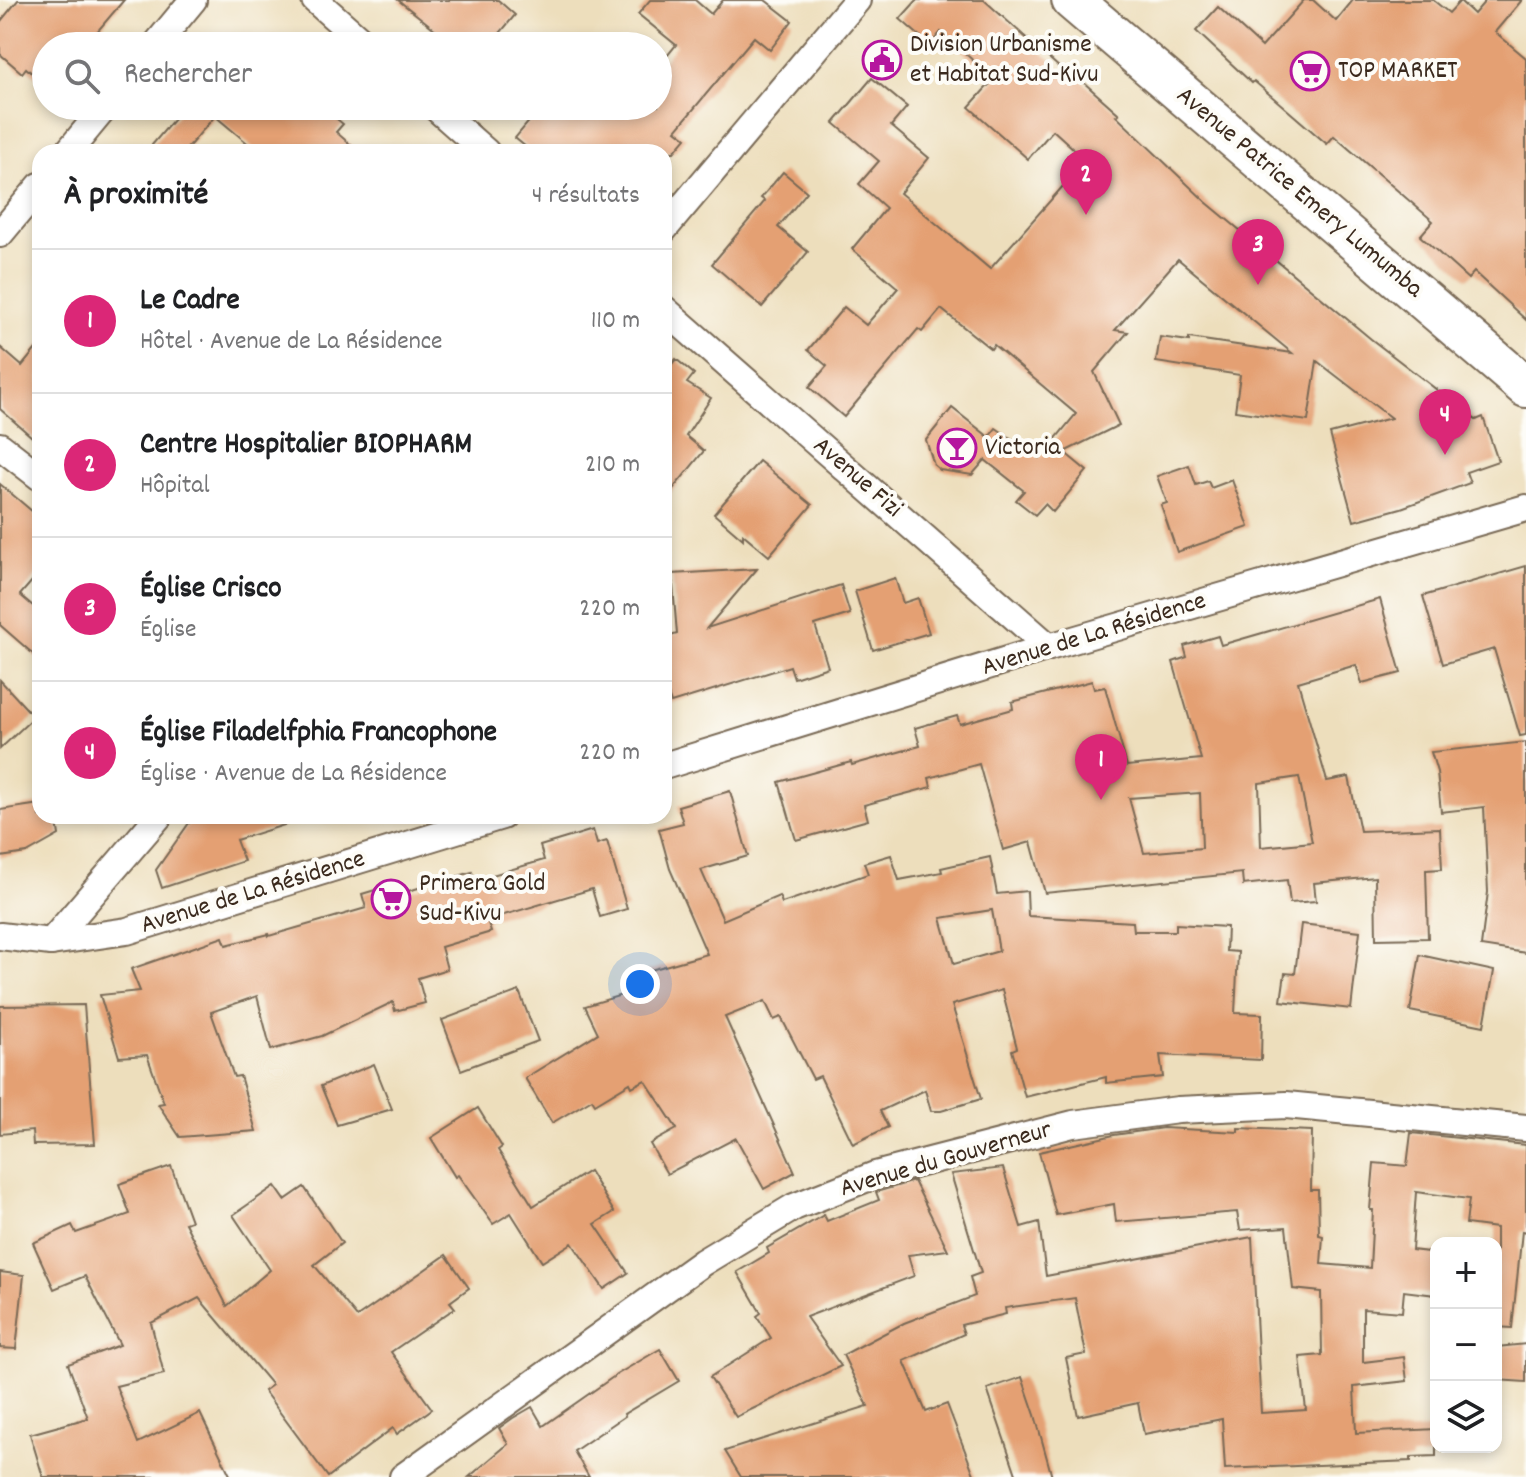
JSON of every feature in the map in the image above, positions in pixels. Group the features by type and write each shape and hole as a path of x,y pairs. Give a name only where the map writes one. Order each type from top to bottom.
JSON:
{"main road":[{"name":"Avenue Patrice Emery Lumumba","path":"1072,0 1526,387"}],"street":[{"path":"167,32 193,0"},
{"path":"315,0 351,32"},
{"path":"672,220 857,0"},
{"path":"75,144 94,120"},
{"path":"450,120 477,144"},
{"path":"0,234 32,196"},
{"name":"Avenue Fizi","path":"672,316 1049,647"},
{"path":"0,446 32,471"},
{"name":"Avenue de La Résidence","path":"672,764 1049,647 1526,508"},
{"path":"51,942 152,824"},
{"name":"Avenue de La Résidence","path":"0,936 51,942 127,931 476,824"},
{"name":"Avenue du Gouverneur","path":"403,1477 703,1262 794,1207 875,1175 1073,1124 1178,1110 1286,1105 1526,1128"}],"building":[{"path":"18,0 124,0 97,32 32,32 32,73 26,68 22,73 0,54 0,22"},
{"path":"398,0 498,0 515,15 501,32 438,32"},
{"path":"650,0 695,0 711,14 723,0 765,0 792,21 770,50 754,37 676,130 686,138 674,152 672,144 522,144 515,138 530,120 672,120 672,50 676,45 672,42 672,32 660,32 638,14"},
{"path":"917,0 984,0 1070,77 1073,73 1119,114 1116,116 1206,202 1371,339 1476,420 1483,417 1498,461 1466,472 1470,483 1354,521 1330,434 1391,418 1317,361 1308,421 1235,411 1240,375 1156,362 1160,337 1189,341 1189,338 1292,353 1178,259 1115,330 1128,332 1094,372 1119,425 1064,452 1087,471 1053,512 1045,504 1035,515 1016,500 1024,491 985,460 972,475 940,470 934,465 926,440 952,408 989,437 996,428 1040,458 1076,414 994,345 991,349 941,309 922,332 918,329 844,417 809,387 827,366 808,350 844,307 866,325 898,288 852,249 886,208 859,184 879,161 834,123 872,78 907,107 891,126 929,158 900,193 990,269 1086,160 1053,130 1028,159 969,107 994,79 941,32 930,45 900,19"},
{"path":"1304,0 1313,0 1336,21 1353,0 1433,0 1449,13 1460,1 1474,14 1486,0 1522,0 1495,32 1526,58 1526,320 1474,272 1468,279 1420,236 1433,221 1334,136 1327,144 1254,81 1252,83 1196,31 1218,7 1262,47"},
{"path":"173,120 212,120 191,144 153,144"},
{"path":"220,120 338,120 343,124 336,132 350,144 248,144"},
{"path":"783,172 807,192 778,227 808,252 762,307 712,264 765,201 761,198"},
{"path":"0,347 22,366 32,354 32,437 0,409"},
{"path":"676,359 694,374 687,383 711,398 686,436 704,451 672,490 672,364"},
{"path":"759,461 812,505 769,556 714,514"},
{"path":"1189,465 1196,485 1208,481 1211,488 1232,480 1249,527 1177,552 1161,505 1167,503 1157,476"},
{"path":"0,484 32,511 32,581 20,595 32,605 32,653 0,625"},
{"path":"1526,566 1526,735 1520,736 1494,649 1443,664 1423,596"},
{"path":"757,569 707,628 841,585 850,614 815,625 828,667 794,678 790,666 672,703 672,636 677,634 672,574"},
{"path":"895,578 903,603 918,598 929,633 873,650 855,591"},
{"path":"1380,599 1401,673 1362,683 1356,665 1298,682 1327,781 1349,777 1360,831 1440,828 1442,869 1426,870 1428,938 1376,939 1375,877 1314,883 1316,901 1290,903 1287,880 1243,885 1242,873 1045,893 1031,842 1003,850 979,764 929,778 931,787 864,805 868,820 796,840 779,782 920,746 915,728 957,716 960,724 1013,709 1012,702 1092,681 1094,689 1105,687 1127,766 1201,759 1173,662 1187,657 1184,646 1218,636 1221,645","holes":["1299,777 1312,842 1261,847 1259,783","1200,793 1202,848 1144,853 1129,798"]},
{"path":"0,680 32,715 32,719 0,749"},
{"path":"1526,742 1526,953 1481,946 1488,892 1484,807 1441,812 1437,772 1431,752"},
{"path":"730,791 748,856 701,870 723,920 779,896 782,903 868,874 864,863 891,855 899,880 942,872 941,868 990,857 997,894 1027,891 1028,916 1133,922 1134,931 1176,931 1176,924 1227,927 1226,951 1238,952 1235,1013 1262,1014 1261,1060 1160,1055 1163,1077 1106,1083 1106,1077 1025,1097 1012,1050 1017,1048 1002,990 952,1005 981,1099 931,1111 925,1090 880,1111 888,1127 853,1144 820,1076 813,1079 781,1017 774,1020 765,1001 725,1017 795,1172 764,1189 736,1138 667,1174 650,1144 677,1129 645,1080 632,1087 630,1083 595,1104 592,1099 552,1123 525,1078 598,1033 585,1006 645,988 640,973 707,954 670,869 659,829 683,823 678,806","holes":["992,910 999,951 954,964 941,918"]},
{"path":"32,805 32,824 57,824 59,835 27,853 0,857 0,810"},
{"path":"188,824 287,824 236,840 244,861 162,888 156,870"},
{"path":"593,830 597,844 607,841 627,909 600,917 592,889 487,920 491,932 441,947 447,969 418,978 425,1003 395,1011 393,1002 322,1036 271,1050 257,996 211,1012 234,1077 240,1076 256,1131 180,1137 158,1104 164,1103 147,1055 119,1057 100,995 140,991 131,969 223,937 226,945 366,908 362,894 392,885 395,895 472,872 475,880 544,860 540,846"},
{"path":"1301,924 1360,931 1351,1009 1281,1001 1285,973 1295,974"},
{"path":"1420,955 1494,971 1484,1026 1410,1011"},
{"path":"519,991 538,1041 461,1070 442,1020"},
{"path":"84,1005 95,1144 33,1145 32,1131 0,1134 0,1006"},
{"path":"374,1064 392,1109 337,1125 321,1086"},
{"path":"478,1108 502,1147 498,1150 533,1206 589,1171 614,1212 595,1224 628,1273 604,1289 572,1243 542,1262 511,1213 493,1224 458,1175 455,1177 431,1138"},
{"path":"1163,1128 1238,1132 1238,1128 1312,1131 1311,1190 1318,1190 1319,1235 1323,1236 1321,1264 1370,1268 1374,1163 1407,1166 1411,1133 1526,1145 1526,1232 1522,1231 1512,1328 1502,1327 1502,1237 1496,1237 1496,1228 1466,1224 1469,1199 1416,1192 1412,1250 1430,1252 1430,1294 1404,1291 1402,1312 1363,1309 1363,1362 1404,1357 1407,1381 1354,1387 1356,1433 1430,1429 1430,1453 1436,1453 1436,1456 1411,1457 1411,1461 1225,1469 1222,1419 1144,1434 1138,1403 1078,1416 1066,1358 1086,1354 1075,1298 1005,1308 1006,1314 961,1325 964,1334 904,1361 926,1412 947,1404 975,1477 741,1477 725,1451 868,1406 843,1355 904,1323 975,1296 970,1277 981,1273 951,1174 1003,1168 1021,1227 1039,1222 1046,1276 1252,1237 1261,1413 1306,1410 1300,1357 1322,1355 1321,1292 1293,1289 1286,1227 1240,1230 1237,1212 1116,1222 1114,1204 1056,1215 1039,1152 1114,1135"},
{"path":"171,1166 191,1221 185,1223 227,1306 270,1270 233,1215 275,1186 285,1200 304,1187 342,1243 314,1265 357,1317 446,1255 469,1288 450,1302 455,1308 391,1352 432,1409 397,1434 393,1428 328,1477 264,1391 272,1385 199,1298 151,1323 164,1374 116,1386 138,1443 200,1413 231,1477 43,1477 30,1434 88,1418 68,1364 120,1345 85,1276 54,1289 33,1243 72,1225 76,1233 130,1214 119,1184"},
{"path":"914,1181 948,1250 908,1255 914,1276 806,1317 841,1366 736,1417 710,1377 771,1338 757,1316 761,1313 737,1272 769,1253 767,1248 824,1215 827,1221 879,1200 876,1192"},
{"path":"0,1272 24,1275 16,1349 0,1348"},
{"path":"1526,1344 1526,1382 1502,1380 1502,1346"},
{"path":"660,1349 679,1381 624,1414 574,1451 589,1477 469,1477 508,1444 499,1428 513,1418 532,1407 543,1426 616,1375"},
{"path":"1022,1377 1052,1477 1017,1477 987,1389"}],"place":[{"name":"Division Urbanisme et Habitat Sud-Kivu","path":"882,60"},
{"name":"TOP MARKET","path":"1310,71"},
{"name":"Centre Hospitalier BIOPHARM","path":"1086,215"},
{"name":"Église Crisco","path":"1258,285"},
{"name":"Victoria","path":"957,448"},
{"name":"Église Filadelfphia Francophone","path":"1445,455"},
{"name":"Le Cadre","path":"1101,800"},
{"name":"Primera Gold Sud-Kivu","path":"391,899"}]}
